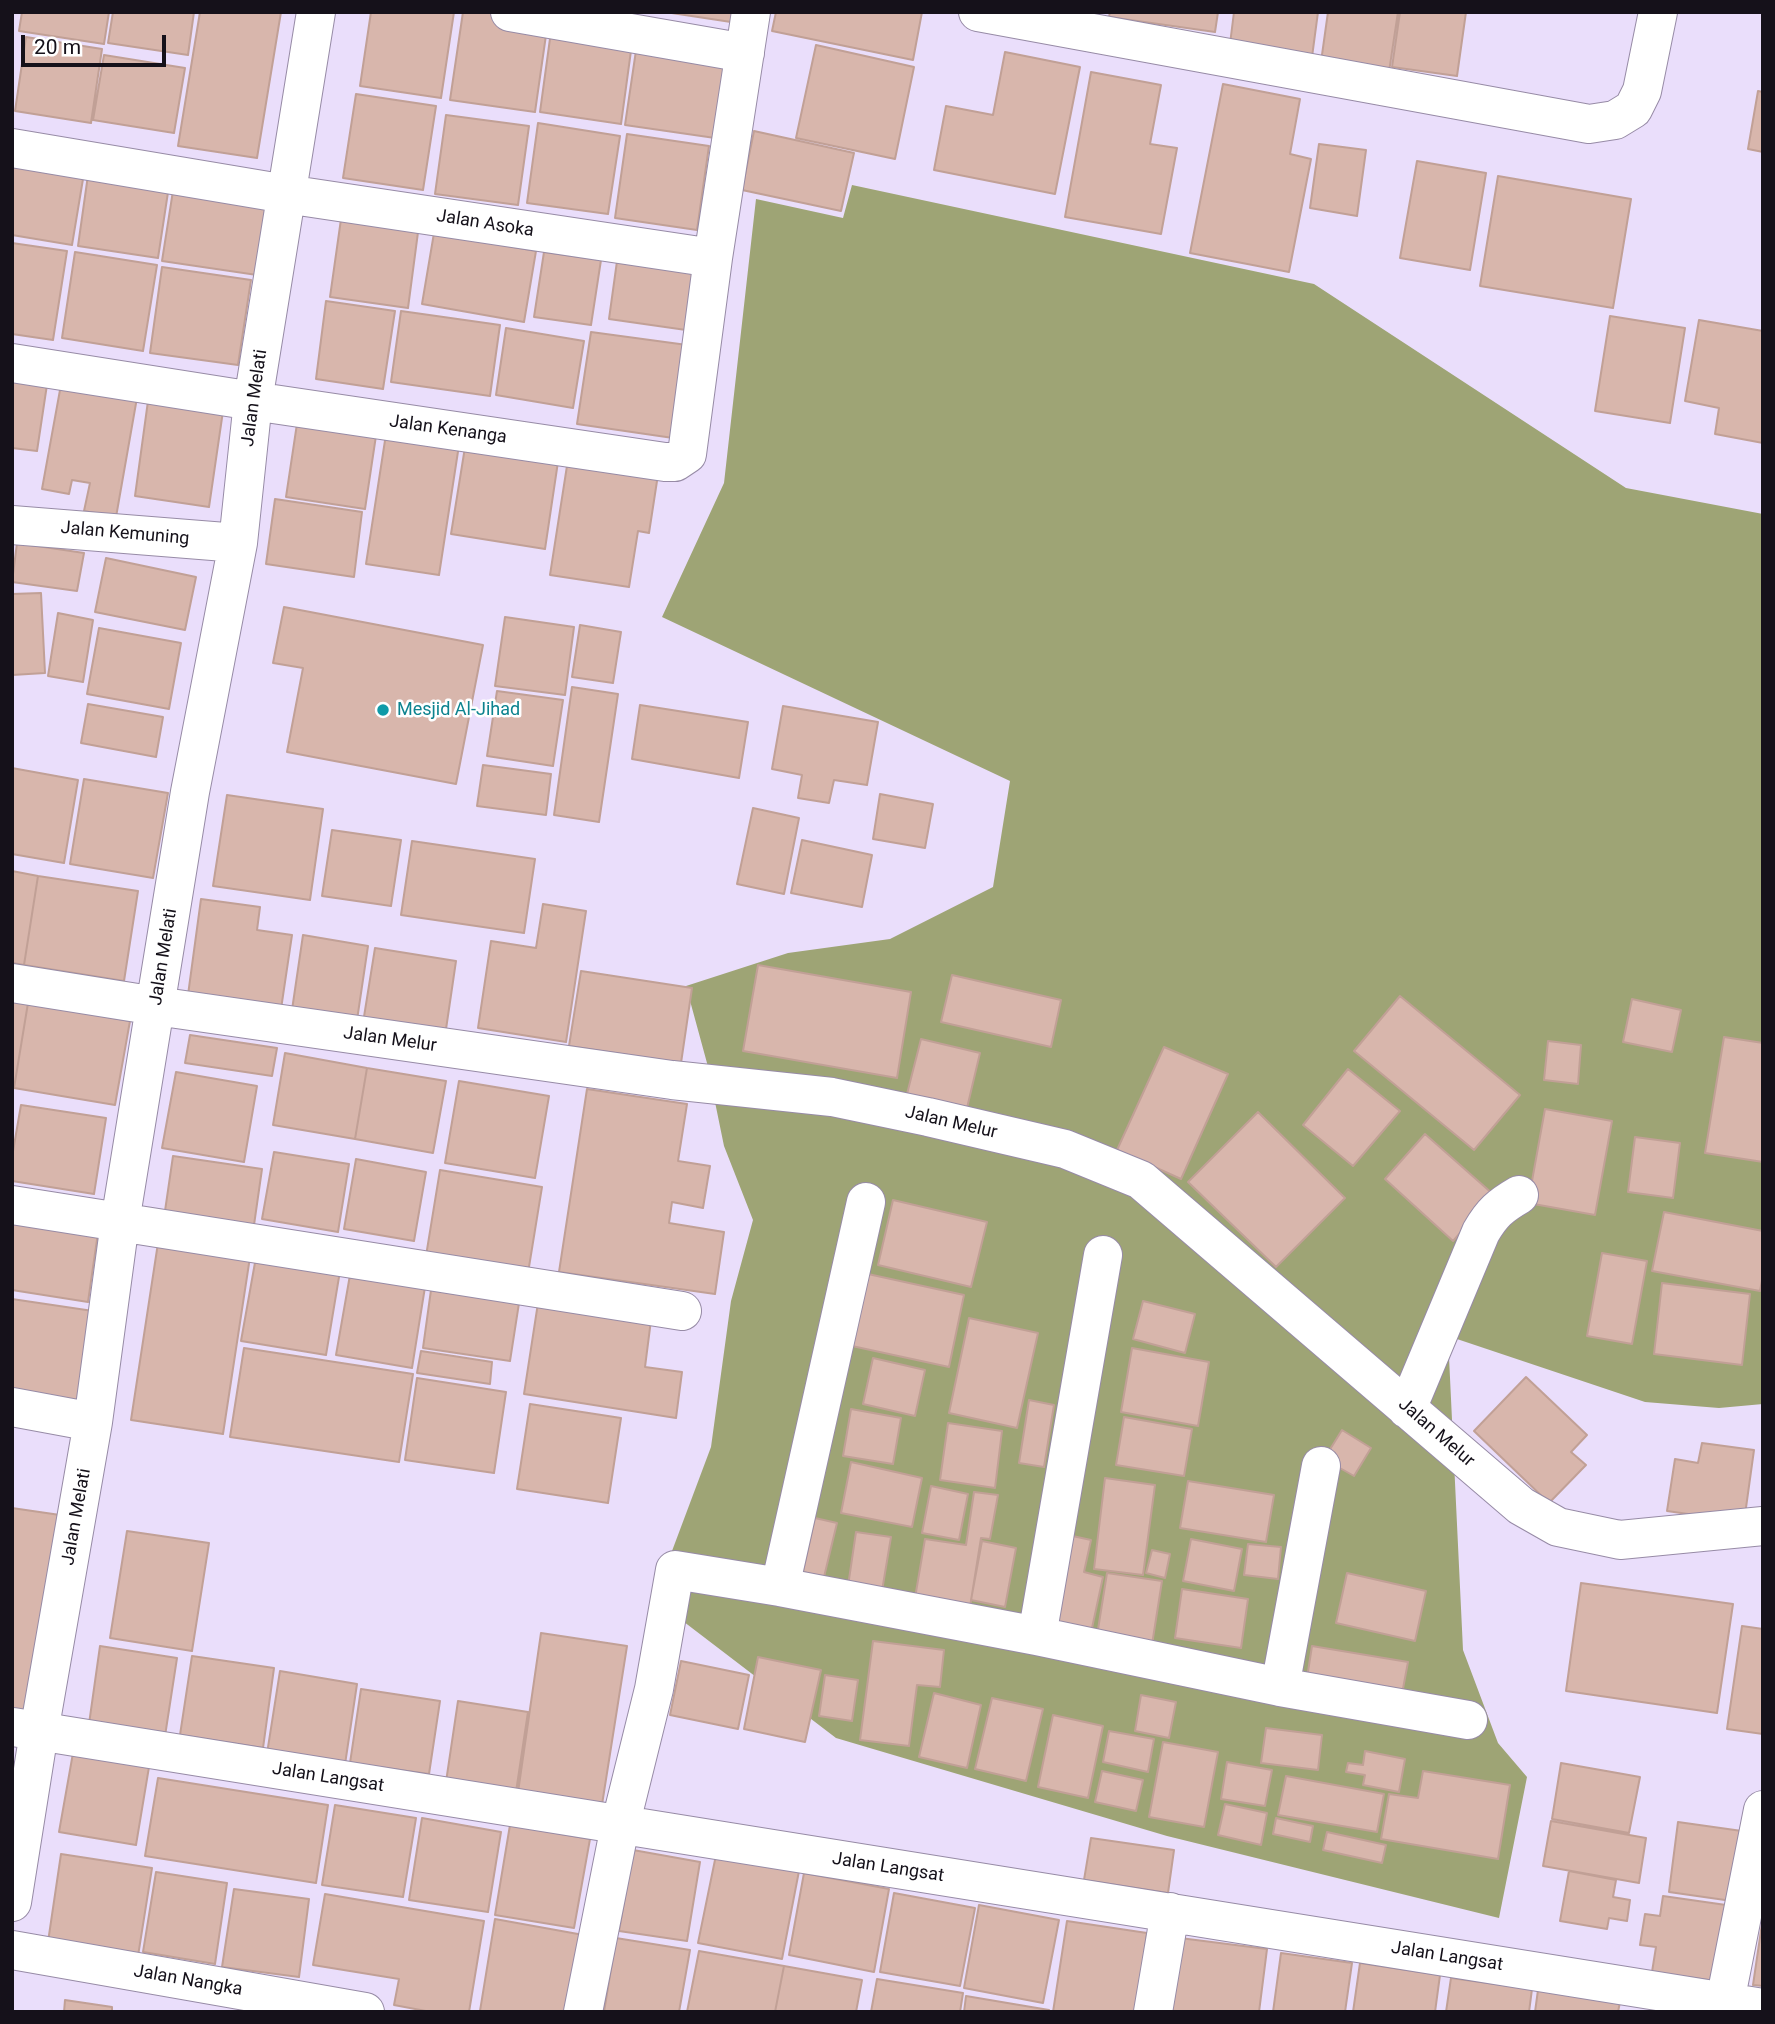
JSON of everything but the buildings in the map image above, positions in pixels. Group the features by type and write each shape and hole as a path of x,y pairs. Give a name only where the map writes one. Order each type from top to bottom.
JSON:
{"street":[{"name":"Jalan Melati","path":"12,1902 25,1730 93,1423 120,1222 190,792 237,543 253,401 316,12"},
{"path":"510,12 744,52"},
{"path":"713,258 751,12"},
{"path":"978,12 1589,124 1615,120 1633,109 1642,91 1658,12"},
{"name":"Jalan Asoka","path":"12,148 286,194 713,258"},
{"name":"Jalan Kenanga","path":"12,363 665,463 675,462 687,454 713,258"},
{"name":"Jalan Kemuning","path":"12,525 237,543"},
{"name":"Jalan Melur","path":"12,983 672,1080 832,1097 1065,1149 1141,1180 1521,1506 1558,1527 1620,1541 1763,1526"},
{"path":"1407,1409 1481,1232 1490,1216 1501,1205 1519,1195"},
{"path":"780,1587 866,1202"},
{"path":"12,1205 682,1311"},
{"path":"1037,1636 1103,1255"},
{"path":"12,1407 93,1423"},
{"path":"1280,1686 1321,1466"},
{"path":"583,2012 620,1826 654,1689 675,1570 780,1587 1280,1686 1468,1720"},
{"name":"Jalan Langsat","path":"25,1730 1170,1912 1724,2007 1763,2008"},
{"path":"1724,2007 1763,1810"},
{"path":"1153,2012 1170,1912"},
{"name":"Jalan Nangka","path":"12,1950 365,2012"}],"green space":[{"path":"852,185 1314,284 1626,488 1763,514 1763,1404 1719,1408 1645,1402 1448,1336 1463,1650 1498,1743 1527,1777 1499,1918 1167,1836 836,1738 654,1599 711,1447 731,1301 753,1220 724,1146 707,1063 686,986 788,953 890,939 993,887 1010,781 662,617 724,483 756,199 843,218"}],"place":[{"name":"Mesjid Al-Jihad","path":"383,710"}]}
